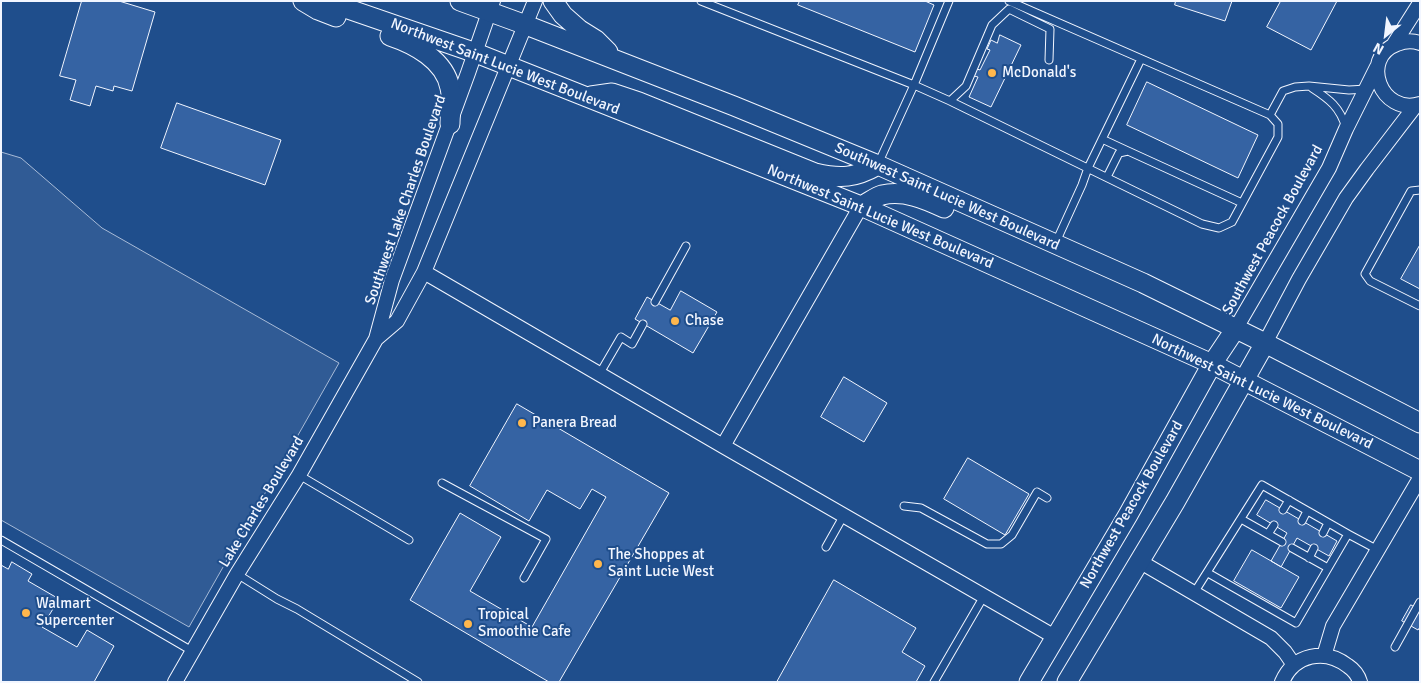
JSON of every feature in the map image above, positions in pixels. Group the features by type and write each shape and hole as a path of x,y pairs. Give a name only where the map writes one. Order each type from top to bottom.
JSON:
{"main road":[{"path":"303,1 318,10 405,41 435,62 448,79 451,89 450,124"},
{"name":"Northwest Saint Lucie West Boulevard","path":"325,1 476,52 861,206 1212,364 1420,472"},
{"name":"Southwest Saint Lucie West Boulevard","path":"460,1 492,6 526,25 878,164 1142,283 1236,328 1420,423"},
{"path":"553,1 563,15 580,30 596,40 615,60"},
{"path":"588,97 612,93 640,102 815,173 833,177 852,176 866,172 878,164"},
{"path":"861,206 881,195 908,194 927,200 1111,282 1142,283"},
{"name":"Northwest Peacock Boulevard","path":"1029,682 1132,507 1212,364 1236,328"},
{"path":"1067,682 1175,502 1265,343"}],"street":[{"name":"Southwest Lake Charles Boulevard","path":"376,339 397,321 424,272 536,1"},
{"path":"1394,44 1420,3"},
{"name":"Southwest Lake Charles Boulevard","path":"376,339 392,280 492,6"},
{"path":"1394,44 1405,41 1420,43"},
{"name":"Southwest Peacock Boulevard","path":"1236,328 1329,168 1346,129 1378,67 1380,58 1394,44"},
{"path":"1378,67 1377,78 1387,96 1396,103 1406,106 1418,104"},
{"path":"1265,343 1299,279 1346,198 1418,104"},
{"path":"723,446 861,206"},
{"path":"424,272 1055,637"},
{"name":"Lake Charles Boulevard","path":"175,682 237,574 299,475 376,339"},
{"path":"1324,656 1333,626 1420,478"},
{"path":"1139,562 1271,638 1285,652 1294,665"},
{"path":"1282,682 1284,676 1294,665 1318,655 1341,660 1353,669 1360,682"}],"lane":[{"path":"701,1 950,101 1202,224 1219,228 1232,222 1278,137 1278,124 1270,115 1009,1"},
{"path":"878,164 949,1"},
{"path":"950,101 966,86 992,25 1009,9 1050,29 1049,60"},
{"path":"1055,244 1088,168 1141,59"},
{"path":"1309,86 1331,101 1344,121 1346,129"},
{"path":"1270,115 1282,91 1295,87 1367,89"},
{"path":"1102,139 1242,204"},
{"path":"1107,178 1119,153 1128,151"},
{"path":"1420,190 1411,191 1365,274 1370,281 1420,306"},
{"path":"655,302 686,246"},
{"path":"600,374 621,337 632,344 643,324"},
{"path":"299,475 409,540"},
{"path":"442,483 546,539 524,578"},
{"path":"1194,593 1262,485 1378,550"},
{"path":"904,506 921,508 987,544 1001,544 1012,534 1037,492 1047,498"},
{"path":"1283,510 1289,500"},
{"path":"1302,521 1307,511"},
{"path":"826,547 844,516"},
{"path":"1241,519 1282,542"},
{"path":"1322,532 1328,523"},
{"path":"1268,534 1274,525"},
{"path":"1208,573 1296,623 1348,534"},
{"path":"1,540 192,651"},
{"path":"1292,548 1328,568"},
{"path":"1309,558 1314,548"},
{"path":"237,574 418,682"},
{"path":"934,682 984,596"},
{"path":"1395,647 1420,602"}],"shaded area":[{"path":"1,152 21,158 102,228 339,363 189,627 1,520"}],"building":[{"path":"82,1 119,1 155,12 132,91 114,86 113,91 96,86 90,106 70,100 76,80 60,76"},
{"path":"800,1 925,1 934,5 915,52 798,5"},
{"path":"1176,1 1232,1 1225,21 1175,5"},
{"path":"1281,1 1337,1 1311,50 1267,27"},
{"name":"McDonald's","path":"1000,35 1021,45 991,107 969,97 978,77 974,76 977,69 980,70 990,50 987,49 991,40 997,43"},
{"path":"1147,82 1258,135 1238,178 1127,125"},
{"path":"177,103 281,140 265,185 161,148"},
{"path":"1420,245 1420,289 1401,279"},
{"name":"Chase","path":"681,291 717,312 693,353 635,319 647,297 670,310"},
{"path":"844,377 887,403 864,442 821,417"},
{"name":"The Shoppes at Saint Lucie West","path":"517,404 669,493 559,682 549,682 410,600 460,513 501,537 470,591 532,627 606,497 592,489 580,509 547,490 529,521 470,486"},
{"path":"968,458 1029,494 1005,535 944,499"},
{"path":"1266,500 1337,541 1329,556 1297,538 1281,567 1271,561 1287,533 1257,515"},
{"path":"1252,550 1299,577 1281,608 1234,581"},
{"name":"Walmart Supercenter","path":"12,562 32,574 28,581 59,599 42,627 77,647 87,630 114,646 94,682 1,682 1,565 8,569"},
{"path":"834,580 916,628 902,652 925,666 916,682 777,682"},
{"path":"1411,605 1420,610 1420,627 1418,630 1402,621"}],"place":[{"name":"McDonald's","path":"992,73"},
{"name":"Chase","path":"675,321"},
{"name":"Panera Bread","path":"522,423"},
{"name":"The Shoppes at Saint Lucie West","path":"598,564"},
{"name":"Walmart Supercenter","path":"26,613"},
{"name":"Tropical Smoothie Cafe","path":"468,624"}]}
